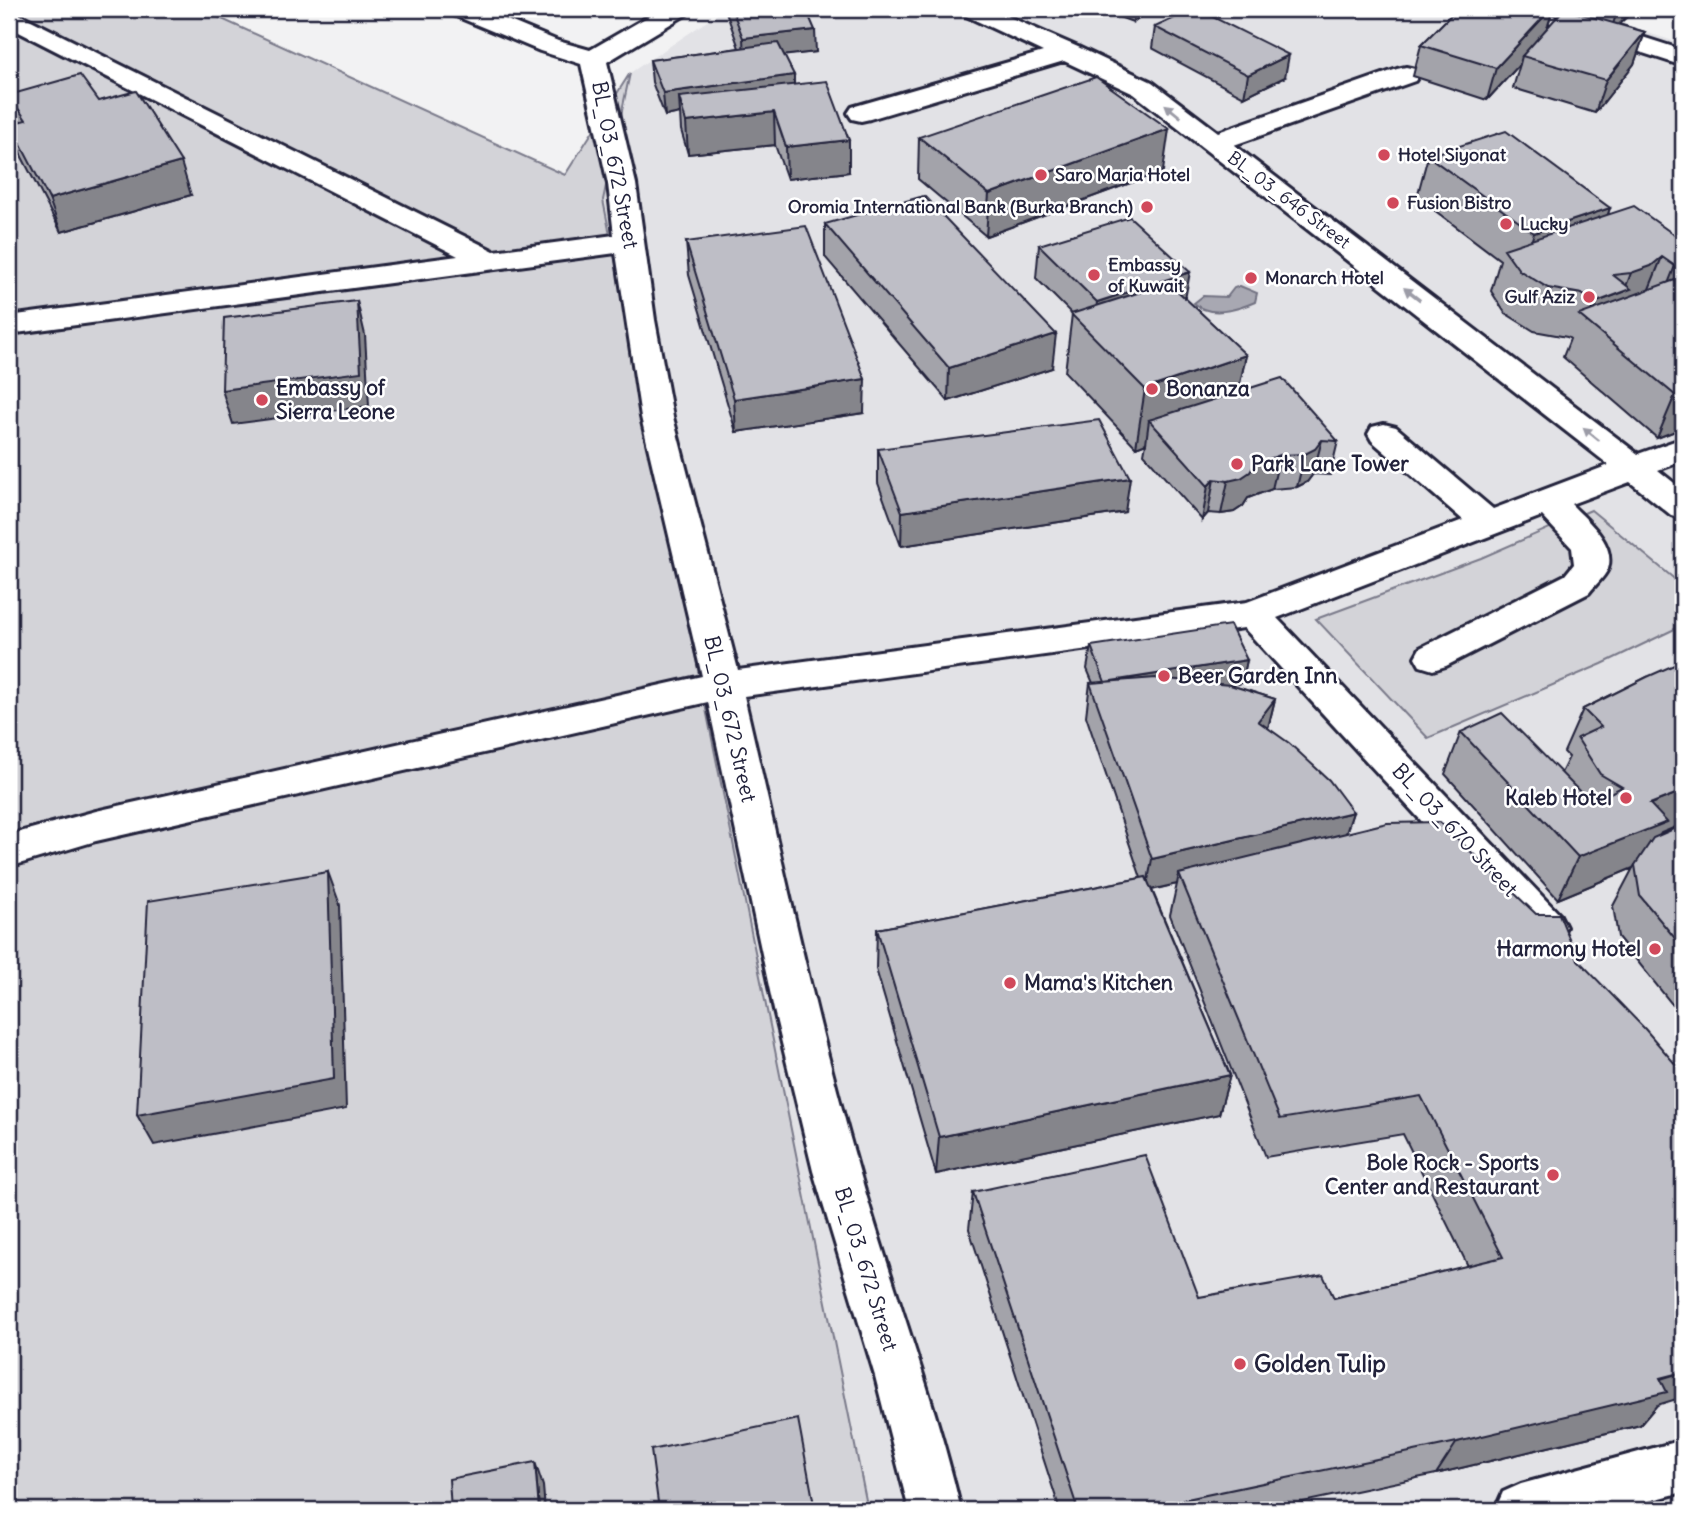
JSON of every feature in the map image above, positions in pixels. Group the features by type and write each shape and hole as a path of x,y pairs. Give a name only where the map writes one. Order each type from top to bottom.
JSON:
{"street":[{"name":"BL_03_672 Street","path":"460,9 549,46 593,59 622,184 640,320 657,417 723,685 796,1010 836,1171 900,1376 936,1510"},
{"path":"593,59 678,9"},
{"name":"BL_03_646 Street","path":"971,9 1143,88 1485,350 1683,507"},
{"path":"1531,9 1683,58"},
{"path":"19,17 490,261"},
{"path":"862,113 1069,52"},
{"path":"1213,143 1406,75"},
{"path":"9,325 631,242"},
{"path":"1384,434 1489,524"},
{"path":"9,851 96,826 723,685 1252,614 1683,449"},
{"path":"1433,657 1577,584 1592,566 1589,545 1547,500"},
{"name":"BL_03_670 Street","path":"1252,614 1573,956"},
{"path":"1521,1510 1683,1465"}],"shaded area":[{"path":"9,9 200,9 565,175 630,73 603,200 868,1510 9,1510"},
{"path":"725,9 1571,9 1683,44 1683,1510 868,1510 603,200 630,73"},
{"path":"1240,286 1257,293 1255,302 1223,311 1207,310 1194,303 1203,296 1227,297 1234,288"},
{"path":"1591,510 1683,586 1683,625 1602,664 1428,738 1316,619 1481,558"}],"building":[{"path":"732,9 806,9 815,30 743,38"},
{"path":"1194,9 1289,55 1248,75 1155,27"},
{"path":"1457,9 1551,9 1496,68 1421,45"},
{"path":"1564,9 1645,32 1606,80 1522,56"},
{"path":"778,43 794,75 663,93 650,60"},
{"path":"80,75 99,101 136,91 181,162 49,199 10,124 26,120 9,95"},
{"path":"1096,77 1169,129 989,194 919,137"},
{"path":"827,81 849,140 786,147 774,112 686,122 679,97"},
{"path":"1506,131 1610,208 1534,233 1428,156"},
{"path":"924,196 1056,334 949,368 825,224"},
{"path":"1634,206 1683,241 1683,264 1675,266 1662,257 1651,266 1631,273 1613,275 1631,289 1594,303 1582,294 1548,288 1519,270 1504,249"},
{"path":"1130,217 1190,272 1097,302 1039,245"},
{"path":"806,226 865,379 734,399 686,242"},
{"path":"1683,277 1683,392 1675,395 1579,315"},
{"path":"1169,283 1246,355 1145,389 1071,314"},
{"path":"357,301 361,372 222,390 224,318"},
{"path":"1282,378 1338,441 1322,440 1315,449 1305,454 1280,455 1255,464 1250,472 1241,478 1228,481 1214,479 1208,486 1149,420"},
{"path":"1099,420 1130,478 902,512 878,449"},
{"path":"1230,625 1247,660 1105,682 1091,646"},
{"path":"1683,661 1683,791 1650,804 1667,822 1578,857 1461,732 1502,713 1591,803 1622,787 1600,774 1577,738 1601,727 1583,709"},
{"name":"Beer Garden Inn","path":"1156,678 1230,685 1275,699 1258,721 1289,743 1329,780 1353,812 1152,859 1090,683"},
{"name":"Bole Rock - Sports Center and Restaurant","path":"1440,822 1536,914 1559,914 1578,960 1645,1029 1683,1073 1683,1372 1660,1378 1667,1392 1457,1442 1135,1510 1078,1510 973,1192 1145,1155 1199,1297 1323,1275 1334,1298 1503,1257 1421,1096 1280,1119 1179,874 1387,823"},
{"path":"1683,825 1683,948 1640,896 1635,865 1653,838"},
{"path":"328,872 334,1079 137,1115 148,901"},
{"path":"1146,877 1230,1075 939,1137 877,929"},
{"path":"798,1419 815,1510 659,1510 651,1450"},
{"path":"535,1462 539,1510 451,1510 449,1479"}],"place":[{"name":"Hotel Siyonat","path":"1384,155"},
{"name":"Saro Maria Hotel","path":"1041,175"},
{"name":"Fusion Bistro","path":"1393,203"},
{"name":"Oromia International Bank (Burka Branch)","path":"1147,207"},
{"name":"Lucky","path":"1506,224"},
{"name":"Embassy of Kuwait","path":"1094,275"},
{"name":"Monarch Hotel","path":"1251,278"},
{"name":"Gulf Aziz","path":"1589,297"},
{"name":"Bonanza","path":"1152,389"},
{"name":"Embassy of Sierra Leone","path":"262,400"},
{"name":"Park Lane Tower","path":"1237,464"},
{"name":"Beer Garden Inn","path":"1164,676"},
{"name":"Kaleb Hotel","path":"1626,798"},
{"name":"Harmony Hotel","path":"1655,949"},
{"name":"Mama's Kitchen","path":"1010,983"},
{"name":"Bole Rock - Sports Center and Restaurant","path":"1553,1175"},
{"name":"Golden Tulip","path":"1240,1364"}]}
